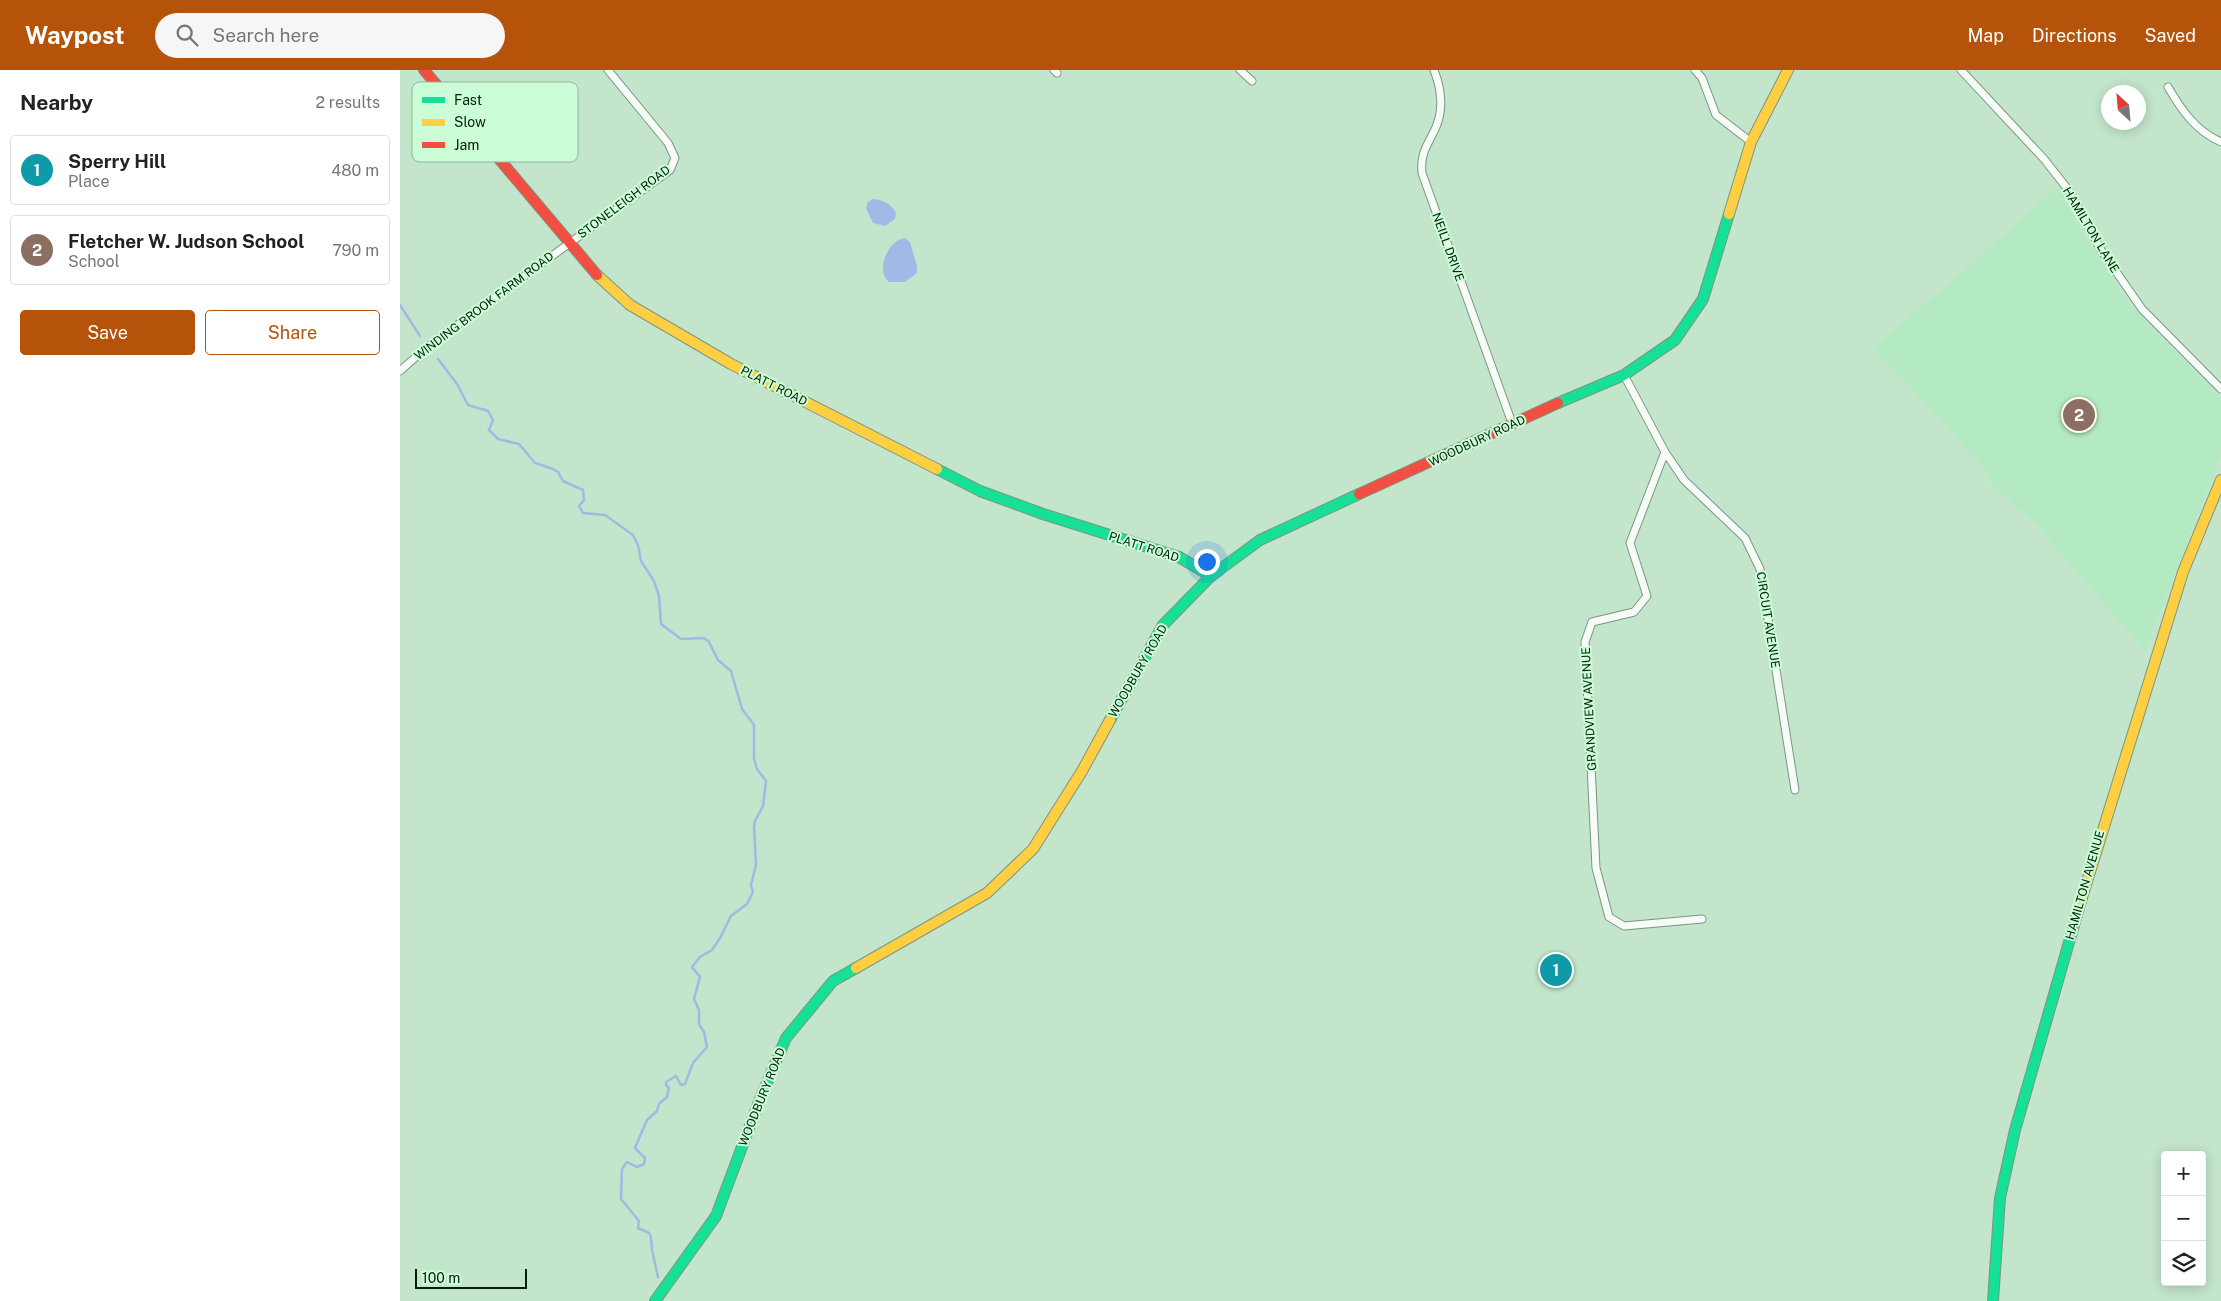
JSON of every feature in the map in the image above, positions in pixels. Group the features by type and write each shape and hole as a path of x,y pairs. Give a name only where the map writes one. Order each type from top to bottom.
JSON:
{"street":[{"name":"PLATT ROAD","path":"424,70 434,82"},
{"name":"STONELEIGH ROAD","path":"569,243 670,170 675,158 668,143 608,70"},
{"path":"1240,70 1252,81"},
{"name":"NEILL DRIVE","path":"1434,70 1440,86 1441,105 1437,126 1421,160 1422,174 1512,423"},
{"path":"1695,70 1702,78 1716,115 1751,142"},
{"name":"WOODBURY ROAD","path":"655,1301 716,1216 760,1099 786,1038 833,981 987,893 1033,849 1082,771 1163,625 1211,576 1260,540 1512,423 1624,375 1675,340 1703,299 1751,142 1788,70"},
{"name":"HAMILTON LANE","path":"1961,70 2044,159 2070,192 2101,250 2142,309 2221,389"},
{"path":"2168,87 2180,106 2204,134 2221,142"},
{"name":"PLATT ROAD","path":"501,162 602,280 630,305 748,372 980,491 1043,514 1179,557 1211,576"},
{"name":"WINDING BROOK FARM ROAD","path":"400,371 427,347 569,243"},
{"name":"CIRCUIT AVENUE","path":"1624,375 1665,452 1684,480 1745,538 1760,569 1795,790"},
{"name":"GRANDVIEW AVENUE","path":"1665,452 1630,543 1647,596 1634,612 1592,622 1585,642 1596,868 1609,917 1624,926 1702,919"},
{"name":"HAMILTON AVENUE","path":"1993,1301 2000,1198 2015,1130 2096,843 2183,572 2221,480"}],"shaded area":[{"path":"2058,187 2079,227 2129,304 2221,398 2221,455 2145,651 2037,525 1993,485 1980,463 1966,450 1954,432 1873,348"}],"water":[{"path":"873,199 884,201 890,205 896,213 895,219 885,226 873,223 866,208 868,202"},
{"path":"905,238 910,242 917,266 917,273 905,282 889,282 883,270 885,256 893,244"}],"waterway":[{"path":"400,305 420,336"},
{"path":"438,359 457,384 468,405 488,411 493,420 489,430 498,439 519,444 535,463 553,469 558,472 563,481 583,490 584,500 579,506 583,513 605,515 633,535 638,545 641,561 654,581 659,596 661,624 681,639 704,638 709,642 718,660 731,671 742,709 754,725 754,759 757,769 766,781 763,806 754,827 756,865 751,885 753,892 747,904 731,916 712,950 700,957 692,967 700,977 694,999 699,1010 699,1024 704,1032 707,1047 693,1063 685,1084 681,1085 676,1076 666,1082 669,1088 667,1097 659,1104 657,1111 647,1120 635,1148 645,1158 644,1164 637,1167 627,1162 622,1169 621,1199 639,1221 638,1228 649,1233 651,1237 658,1277"}],"traffic: fast":[{"path":"1558,403 1624,375 1675,340 1703,299 1729,214"},
{"path":"937,469 980,491 1043,514 1179,557 1211,576"},
{"path":"1110,720 1163,625 1211,576 1260,540 1359,494"},
{"path":"1993,1301 2000,1198 2015,1130 2080,904"},
{"path":"655,1301 716,1216 760,1099 786,1038 833,981 856,968"}],"traffic: slow":[{"path":"1729,214 1751,142 1788,70"},
{"path":"597,275 630,305 731,364 937,469"},
{"path":"2080,904 2183,572 2221,480"},
{"path":"856,968 987,893 1033,849 1082,771 1110,720"}],"traffic: jam":[{"path":"424,70 434,82"},
{"path":"502,162 597,275"},
{"path":"1359,494 1558,403"}],"place":[{"name":"Fletcher W. Judson School","path":"2079,415"},
{"name":"Sperry Hill","path":"1556,970"}]}
